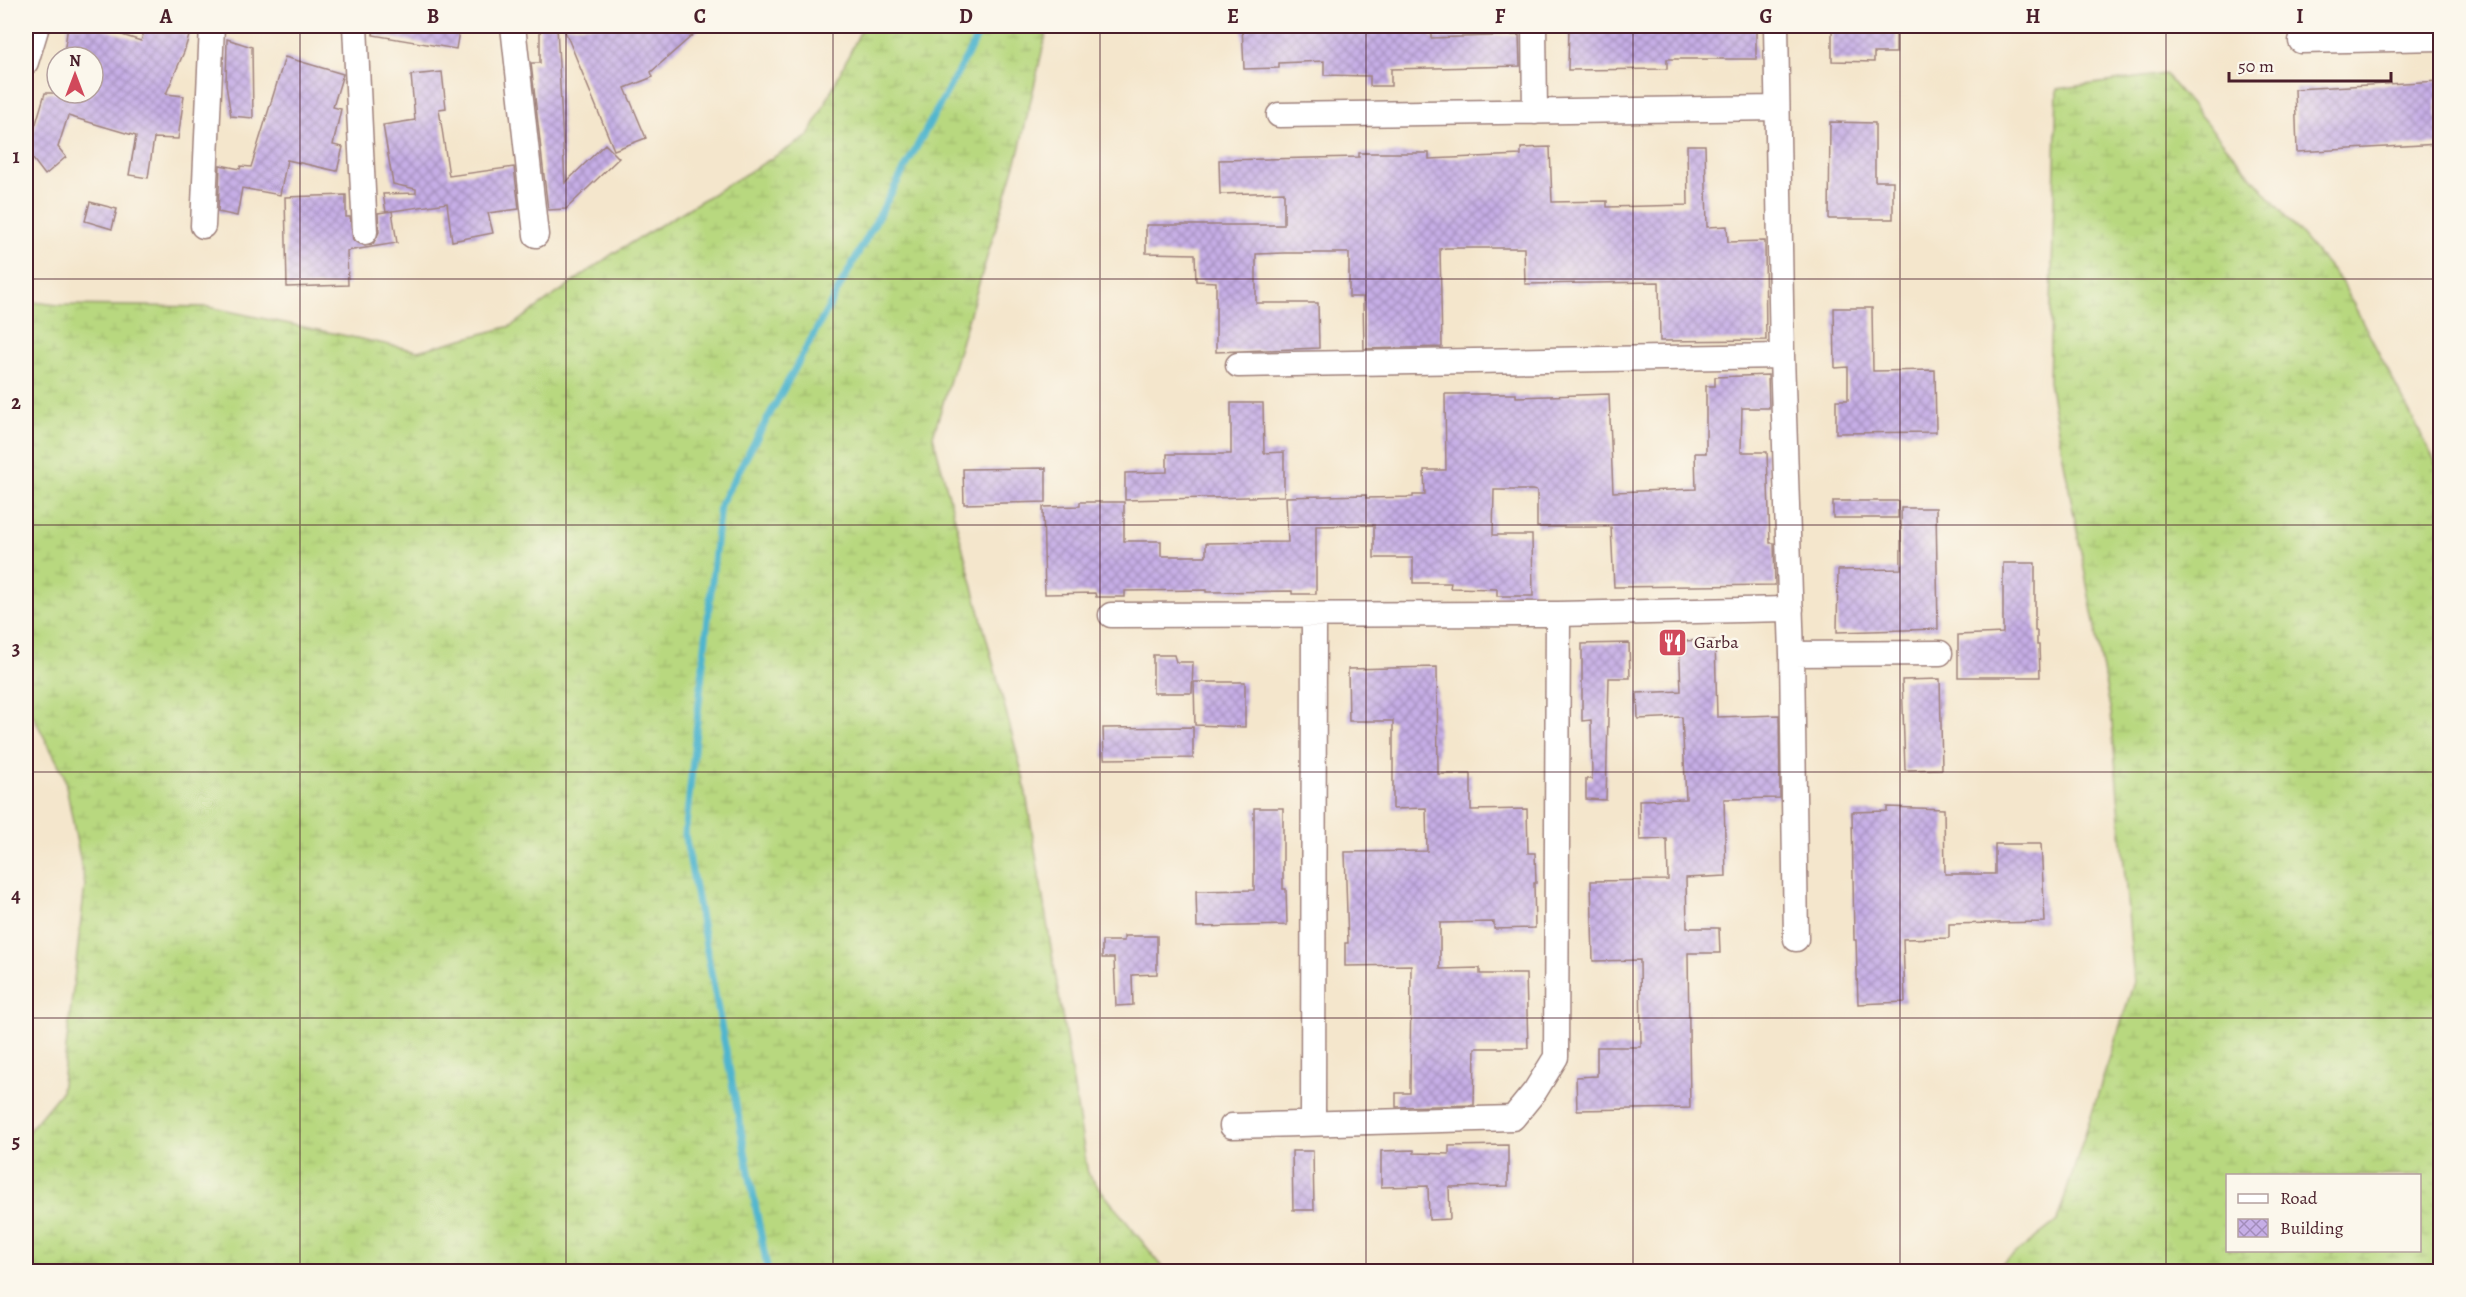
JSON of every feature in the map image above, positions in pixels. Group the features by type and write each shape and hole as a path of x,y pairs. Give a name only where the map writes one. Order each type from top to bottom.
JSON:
{"street":[{"path":"26,62 37,26"},
{"path":"202,226 212,26"},
{"path":"356,26 365,232"},
{"path":"513,26 536,235"},
{"path":"1534,26 1535,112"},
{"path":"1776,26 1782,356 1792,654 1796,939"},
{"path":"2301,41 2440,38"},
{"path":"1279,115 1777,108"},
{"path":"1239,365 1782,356"},
{"path":"1111,615 1558,614 1791,609"},
{"path":"1232,1126 1513,1118 1535,1091 1556,1057 1558,614"},
{"path":"1313,1123 1314,615"},
{"path":"1792,654 1940,653"}],"green space":[{"path":"863,26 1048,26 1019,151 933,436 1023,776 1088,1174 1166,1271 26,1271 26,1134 61,1092 85,885 64,775 30,710 26,696 26,301 58,305 209,307 418,351 511,326 614,253 809,136"},
{"path":"2165,74 2343,284 2440,471 2440,1271 1993,1271 2057,1221 2134,982 2111,713 2049,382 2057,89"}],"building":[{"path":"68,26 94,26 141,41 146,26 158,26 189,36 166,94 184,96 178,139 154,138 148,178 129,175 136,136 68,116 58,147 66,157 45,175 26,150 27,136 32,137 45,93 45,105 105,105 105,45 65,45"},
{"path":"374,26 460,26 456,49 373,35"},
{"path":"540,26 557,26 565,183 605,144 619,158 566,209 548,210 531,63 540,63"},
{"path":"563,26 703,26 651,72 653,77 625,88 646,138 614,150"},
{"path":"1242,26 1431,26 1431,38 1519,35 1520,66 1391,69 1391,86 1370,86 1370,76 1324,75 1324,61 1279,63 1279,68 1244,69"},
{"path":"1569,26 1756,26 1756,59 1667,59 1667,69 1568,70"},
{"path":"1832,26 1876,26 1876,33 1896,32 1896,53 1874,53 1874,62 1832,61"},
{"path":"227,39 252,47 253,118 231,116 226,85"},
{"path":"285,57 343,74 333,107 341,109 333,145 343,147 337,171 287,160 280,195 242,188 237,216 218,212 220,165 240,169 241,166 251,167"},
{"path":"442,72 446,108 439,109 449,176 514,167 519,209 488,213 493,233 452,241 447,203 386,212 383,194 416,193 416,189 393,184 383,125 415,120 411,75"},
{"path":"2440,81 2440,99 2436,99 2439,144 2297,152 2295,89"},
{"path":"1830,122 1875,123 1875,181 1893,181 1893,219 1829,219"},
{"path":"1687,145 1705,145 1707,227 1727,226 1728,242 1765,241 1766,340 1660,341 1659,282 1525,284 1524,248 1446,248 1440,249 1442,347 1364,349 1363,297 1349,297 1349,253 1284,253 1256,254 1256,303 1318,303 1319,348 1216,352 1216,282 1196,281 1195,254 1146,253 1146,225 1284,225 1284,192 1220,194 1219,160 1359,157 1359,153 1429,153 1429,159 1521,155 1521,148 1550,147 1552,202 1607,201 1607,207 1688,205"},
{"path":"346,195 346,217 350,217 353,240 365,246 373,244 379,232 378,213 392,211 397,243 347,251 348,285 287,287 285,197"},
{"path":"90,202 117,209 112,229 85,221"},
{"path":"1834,308 1872,308 1873,371 1935,370 1936,432 1836,433 1836,400 1848,400 1848,367 1835,368"},
{"path":"1768,375 1769,408 1742,408 1741,452 1767,452 1770,543 1774,543 1775,585 1614,587 1611,527 1537,527 1537,491 1494,490 1493,535 1532,535 1533,596 1497,596 1497,589 1450,588 1451,583 1413,583 1413,558 1374,558 1374,525 1316,526 1316,594 1292,594 1292,591 1206,592 1206,590 1125,591 1125,597 1096,597 1095,593 1045,594 1043,507 1080,506 1080,502 1124,502 1124,541 1161,541 1161,556 1206,556 1206,543 1288,542 1286,497 1366,495 1366,498 1425,495 1424,470 1446,470 1445,394 1516,394 1516,397 1609,394 1613,492 1696,489 1695,453 1706,453 1706,386 1715,386 1715,377"},
{"path":"1231,403 1263,403 1264,453 1284,452 1284,496 1125,500 1125,473 1167,472 1167,454 1231,454"},
{"path":"1046,468 1046,502 964,504 963,469"},
{"path":"1833,501 1898,501 1898,518 1833,518"},
{"path":"1901,508 1936,508 1938,629 1837,632 1838,570 1901,569"},
{"path":"2003,563 2035,563 2035,631 2037,631 2037,645 2039,645 2040,677 1958,677 1958,635 2003,633"},
{"path":"1715,640 1717,717 1779,715 1780,798 1724,799 1726,876 1686,878 1687,928 1719,928 1720,953 1688,953 1690,1108 1577,1110 1576,1077 1597,1076 1597,1047 1641,1047 1640,960 1593,961 1591,881 1668,880 1667,839 1640,840 1639,800 1686,799 1682,717 1638,719 1637,693 1681,691 1679,641"},
{"path":"1629,643 1630,678 1609,678 1606,800 1586,799 1586,779 1592,779 1591,720 1582,721 1582,644"},
{"path":"1153,655 1174,655 1176,662 1193,662 1192,693 1153,693"},
{"path":"1437,667 1438,774 1471,774 1471,810 1527,809 1528,853 1535,853 1536,883 1534,883 1535,928 1494,929 1494,922 1440,923 1440,969 1480,968 1480,974 1526,974 1528,1048 1475,1048 1474,1105 1396,1107 1396,1093 1410,1093 1411,965 1345,966 1345,943 1348,943 1345,852 1427,851 1426,808 1393,809 1393,721 1349,721 1348,669"},
{"path":"1940,679 1942,769 1905,770 1902,680"},
{"path":"1194,682 1245,682 1245,727 1195,725"},
{"path":"1193,727 1193,758 1104,759 1103,728"},
{"path":"1887,807 1944,809 1945,874 1995,874 1995,844 2041,844 2045,922 1949,924 1949,938 1903,939 1905,1002 1858,1004 1856,940 1854,940 1852,812 1887,811"},
{"path":"1254,808 1283,808 1283,889 1286,889 1287,925 1197,927 1196,891 1254,890"},
{"path":"1124,936 1157,936 1157,974 1132,975 1133,1005 1116,1006 1114,958 1102,958 1102,941 1124,941"},
{"path":"1508,1145 1508,1186 1449,1187 1450,1219 1429,1220 1428,1186 1381,1187 1381,1151 1414,1150 1414,1153 1449,1154 1449,1146"},
{"path":"1292,1151 1313,1151 1314,1210 1293,1210"}],"waterway":[{"path":"768,1272 685,835 720,505 983,26"}],"place":[{"name":"Garba","path":"1673,642"}]}
